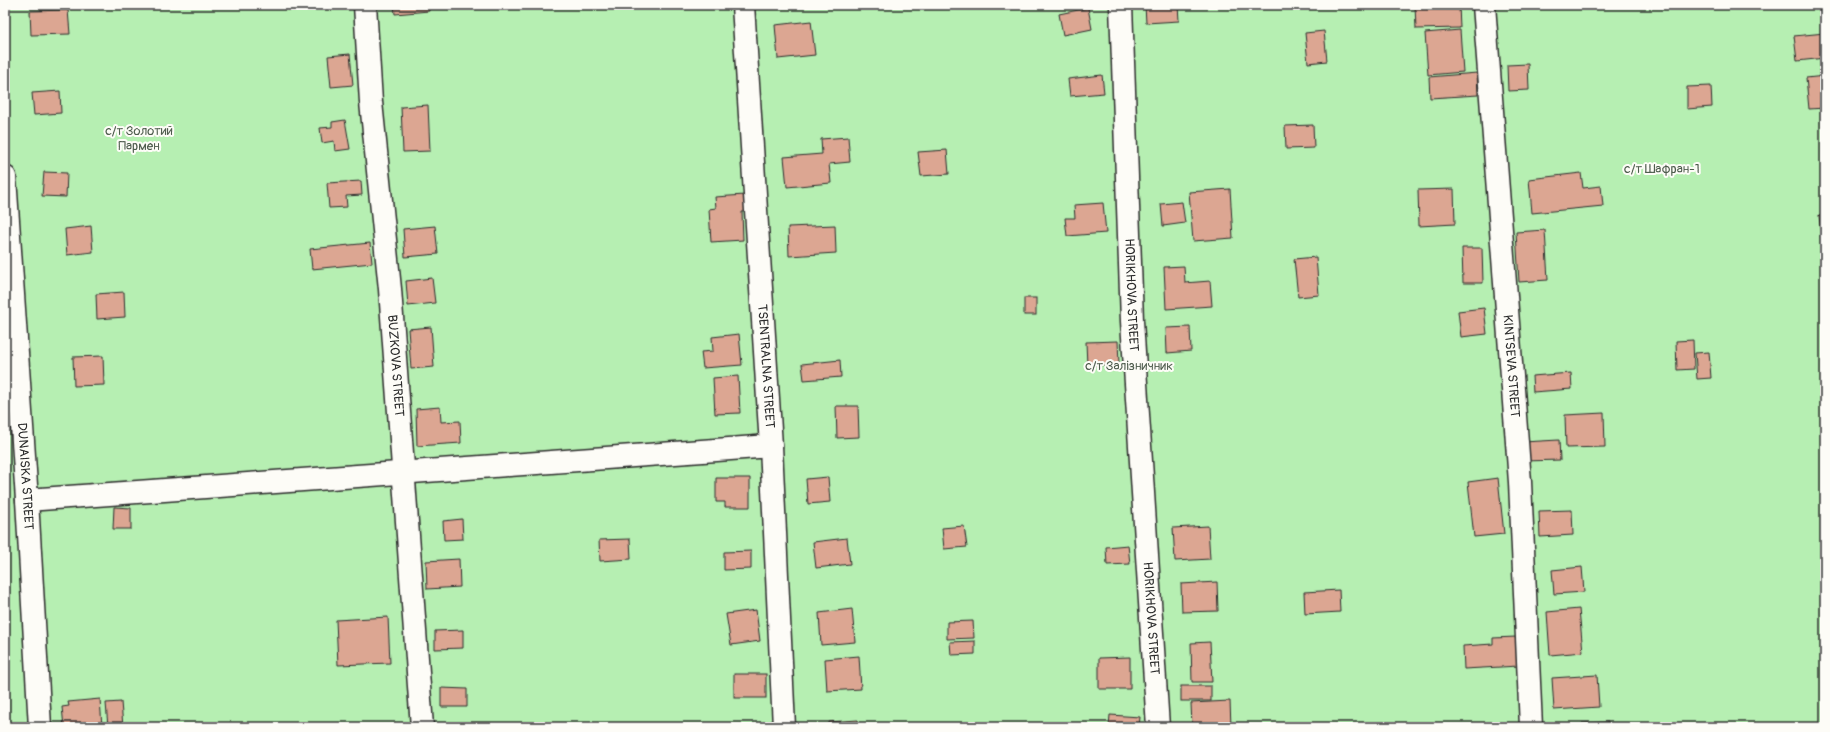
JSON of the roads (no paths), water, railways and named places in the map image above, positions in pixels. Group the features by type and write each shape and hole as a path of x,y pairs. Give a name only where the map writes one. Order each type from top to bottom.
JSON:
{"street":[{"name":"BUZKOVA STREET","path":"365,5 371,102 390,289 422,727"},
{"name":"TSENTRALNA STREET","path":"744,5 771,446 784,727"},
{"name":"HORIKHOVA STREET","path":"1121,5 1132,321 1158,727"},
{"name":"KINTSEVA STREET","path":"1484,5 1520,482 1531,727"},
{"name":"DUNAISKA STREET","path":"5,177 27,500 40,727"},
{"path":"27,500 771,446"}],"park label":[{"name":"с/т Золотий Пармен","path":"139,138"},
{"name":"с/т Шафран-1","path":"1662,169"},
{"name":"с/т Залізничник","path":"1129,366"}]}
